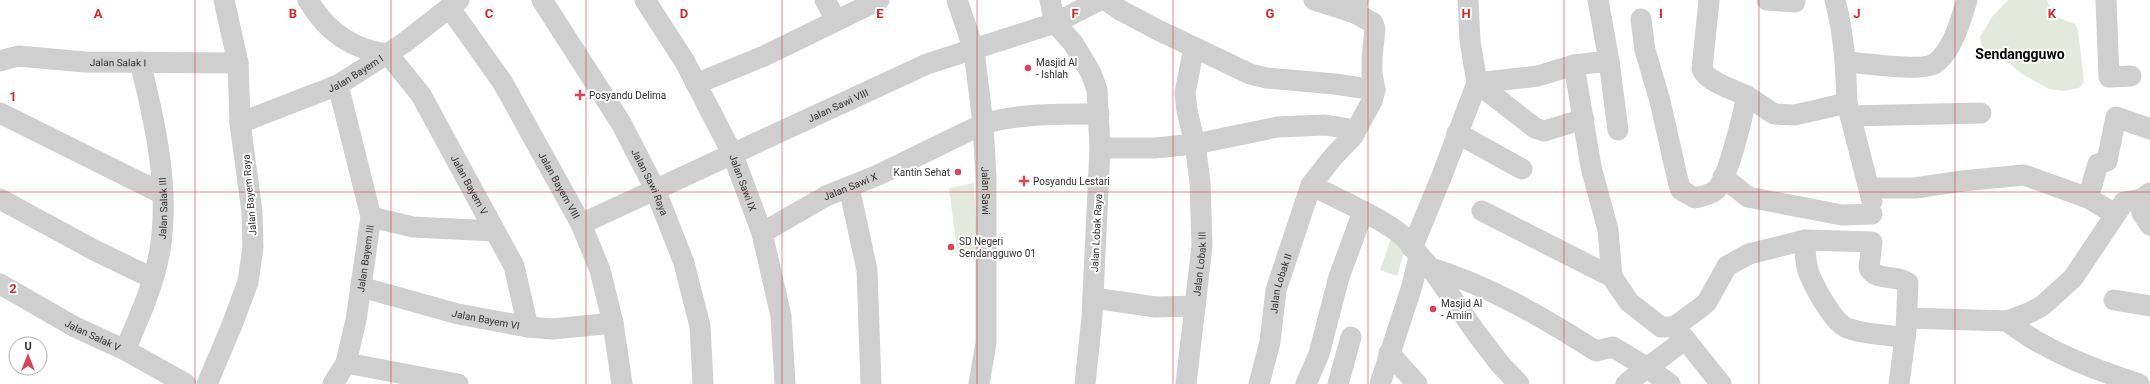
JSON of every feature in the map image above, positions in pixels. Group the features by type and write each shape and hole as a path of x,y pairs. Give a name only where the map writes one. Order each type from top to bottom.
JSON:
{"street":[{"name":"Jalan Bayem Raya","path":"207,384 248,282 253,247 252,212 240,123 237,83 238,63 224,0"},
{"path":"308,0 327,26 351,44 370,52 388,54"},
{"name":"Jalan Sawi Raya","path":"542,0 621,123 655,190 684,263 700,326 703,384"},
{"name":"Jalan Sawi IX","path":"645,0 685,62 733,155 762,233 781,316 785,384"},
{"path":"825,0 836,20"},
{"path":"696,84 764,56 879,0"},
{"name":"Jalan Sawi","path":"957,0 974,50 983,124 986,178 986,343 979,384"},
{"path":"1050,0 1056,23"},
{"name":"Jalan Sawi VIII","path":"580,224 733,155 927,64 974,50 991,42 1056,23 1100,0"},
{"path":"1106,0 1120,10 1250,74 1268,78 1335,84 1375,90 1372,57 1375,29 1373,23 1357,7 1314,0"},
{"path":"1380,384 1421,258 1457,133 1476,83 1470,41 1468,0"},
{"path":"1598,0 1609,61 1618,130"},
{"path":"1709,0 1702,69 1705,76 1712,81 1725,85 1747,96 1774,114 1795,115 1848,110 1981,113"},
{"path":"1767,0 1795,2"},
{"path":"1835,0 1842,26 1846,62 1848,110 1869,188 1872,214 1872,242 1869,268 1870,271 1880,276 1903,280 1908,284 1907,318 1899,384"},
{"path":"2106,0 2109,77 2131,76"},
{"path":"1846,62 1919,68 1934,64 1941,58 1955,36 1964,1"},
{"name":"Jalan Bayem I","path":"240,123 338,85 388,54 454,4"},
{"name":"Jalan Bayem VIII","path":"454,4 503,83 580,224 600,270 613,323 622,384"},
{"path":"1641,19 1645,50 1660,101 1674,166 1681,190 1695,198 1708,194 1717,189 1731,160 1747,96"},
{"name":"Jalan Lobak Raya","path":"1056,23 1073,43 1091,73 1097,90 1099,114 1100,148 1093,298 1085,384"},
{"name":"Jalan Lobak III","path":"1186,384 1202,246 1200,182 1195,144 1186,111 1186,93 1194,47"},
{"name":"Jalan Bayem V","path":"388,54 421,95 514,266 528,326"},
{"name":"Jalan Salak I","path":"0,61 18,56 85,62 238,63"},
{"path":"1476,83 1538,76 1574,65 1609,61"},
{"name":"Jalan Salak III","path":"125,350 139,318 160,252 163,194 152,112 140,62"},
{"path":"1574,65 1591,167 1603,205 1608,230 1612,277"},
{"path":"1476,83 1498,98 1526,122 1544,131 1584,119"},
{"name":"Jalan Bayem III","path":"333,384 346,363 356,320 372,217 338,85"},
{"name":"Jalan Lobak II","path":"1259,384 1270,342 1276,290 1312,185 1356,130 1372,100 1375,90"},
{"path":"0,113 163,194"},
{"name":"Jalan Sawi X","path":"762,233 826,196 878,175 983,124 1000,119 1026,116 1099,114"},
{"path":"2088,198 2098,164 2107,160 2116,117 2150,130"},
{"path":"1100,148 1155,148 1195,144 1278,127 1325,125 1356,130"},
{"path":"1457,133 1522,169"},
{"path":"1869,188 1915,188 1962,181 2024,175 2088,198 2115,214"},
{"path":"1723,177 1748,197 1842,215 1872,214"},
{"path":"1312,185 1363,212 1405,238 1500,364 1519,384"},
{"path":"848,187 867,270 871,384"},
{"path":"1907,318 2007,321 2042,306 2073,278 2124,202 2146,196 2142,213 2150,225"},
{"path":"0,199 94,250 152,278"},
{"path":"1482,211 1612,277 1629,302 1662,326 1676,331 1721,384"},
{"path":"1306,384 1319,354 1339,277 1363,212"},
{"path":"372,217 413,227 495,231"},
{"path":"1626,384 1646,367 1676,331 1707,302 1724,271 1732,263 1749,254 1805,240 1872,242"},
{"path":"1805,240 1805,258 1810,276 1832,314 1840,324 1853,330 1905,338"},
{"path":"1421,258 1490,291 1565,331 1596,351 1613,347 1670,384"},
{"name":"Jalan Salak V","path":"0,284 75,327 125,350 186,384"},
{"name":"Jalan Bayem VI","path":"361,287 458,314 528,326 554,329 613,323"},
{"path":"1093,298 1156,307 1195,306"},
{"path":"2114,300 2150,306"},
{"path":"2007,321 2027,337 2038,343 2110,375 2139,384"},
{"path":"1338,384 1351,337"},
{"path":"1389,353 1417,384"},
{"path":"346,363 458,384"}],"shaded area":[{"path":"2008,0 2047,0 2054,16 2075,24 2078,30 2084,82 2079,88 2064,91 2049,89 2022,74 2005,60 1985,51 1981,44 1980,37 1992,17"},
{"path":"974,183 977,249 957,250 949,188"},
{"path":"1391,238 1407,243 1397,276 1380,270"}],"place":[{"name":"Masjid Al - Ishlah","path":"1028,68"},
{"name":"Posyandu Delima","path":"580,95"},
{"name":"Kantin Sehat","path":"958,172"},
{"name":"Posyandu Lestari","path":"1024,181"},
{"name":"SD Negeri Sendangguwo 01","path":"951,247"},
{"name":"Masjid Al - Amiin","path":"1433,309"}],"district":[{"name":"Sendangguwo","path":"2020,54"}]}
